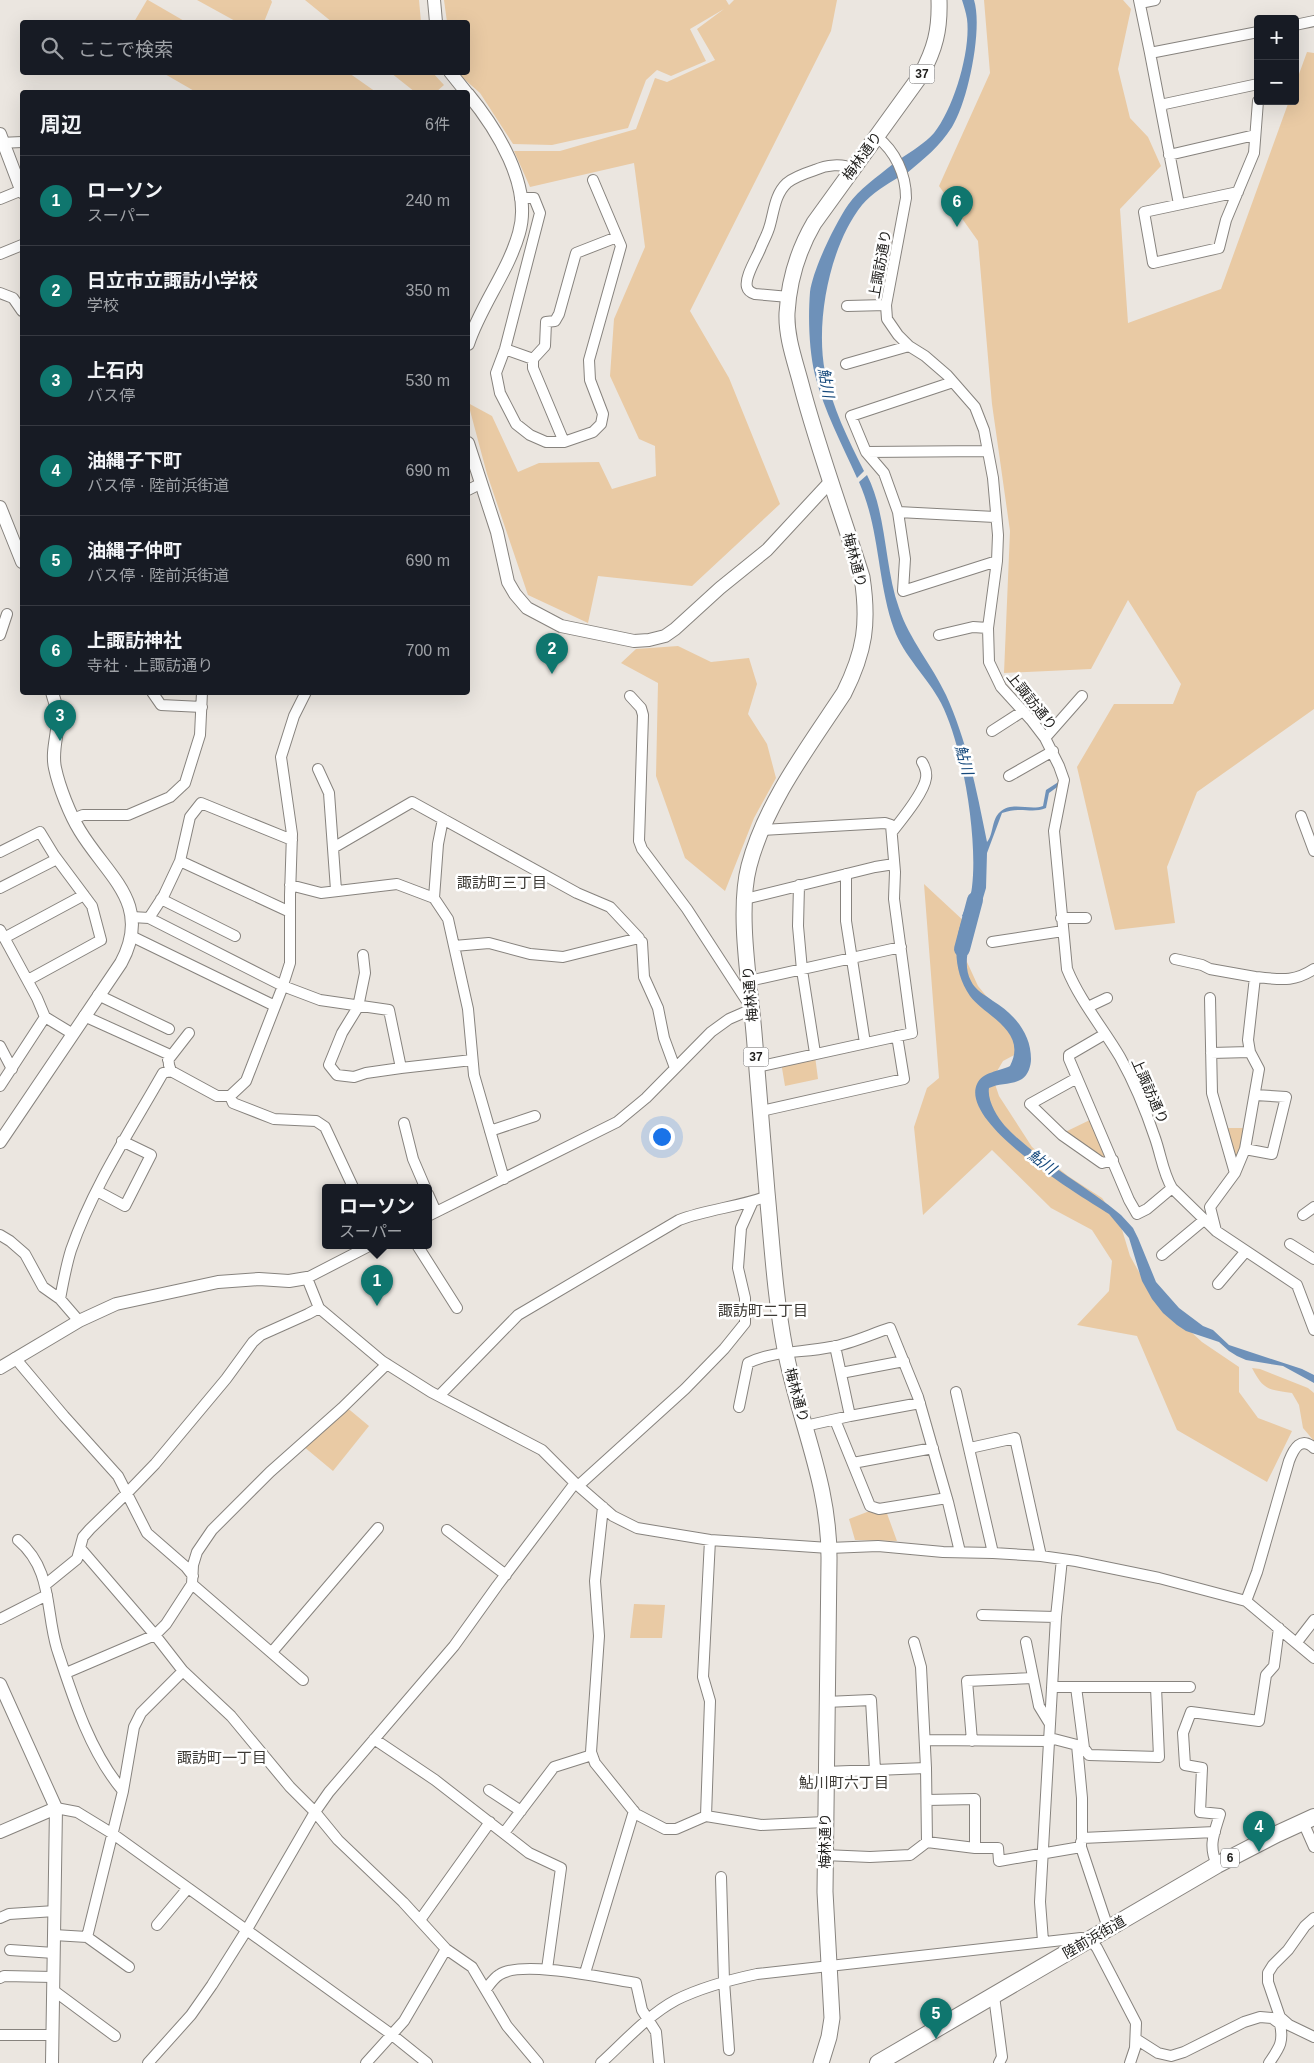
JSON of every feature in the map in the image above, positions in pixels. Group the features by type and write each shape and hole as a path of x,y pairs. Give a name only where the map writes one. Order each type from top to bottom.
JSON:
{"highway":[{"name":"陸前浜街道","path":"878,2063 1217,1865 1309,1820"}],"main road":[{"name":"梅林通り","path":"821,2063 829,2037 832,2018 824,1855 829,1548 825,1501 786,1351 776,1290 749,982 745,899 748,870 760,830 779,794 844,693 860,659 864,641 865,602 862,577 830,482 790,343 787,315 791,279 803,241 825,207 921,76 932,55 939,21 939,0"}],"street":[{"path":"434,0 436,20"},
{"path":"1155,0 1139,2 1179,204"},
{"path":"1299,24 1314,21"},
{"path":"1150,53 1254,33"},
{"path":"452,75 465,90"},
{"path":"1160,105 1254,85"},
{"path":"470,97 489,123 516,174 522,212 520,231 470,340"},
{"path":"1238,192 1144,212 1153,263 1219,248 1226,220 1238,192 1254,154 1258,105"},
{"path":"1170,155 1255,135"},
{"name":"上諏訪通り","path":"877,137 886,144 895,158 904,178 906,198 886,305 887,319 909,346 930,361 953,382 975,407 984,430 993,478 998,535 997,561 988,628 989,662 1001,687 1024,711 1045,738 1053,751 1064,780 1054,831 1067,969 1074,985 1120,1058 1156,1140 1167,1180 1172,1188 1216,1231 1285,1275 1297,1285 1314,1330"},
{"path":"1,139 20,142"},
{"path":"1,139 20,186"},
{"path":"789,297 756,294 747,287 747,281 755,257 759,253 770,225 776,200 788,181 820,168 837,165 853,169"},
{"path":"520,198 534,198 540,213 505,349 496,373 500,393 516,424 530,435 546,442 564,442 593,432 603,419 603,414 590,380 589,360 621,246 593,180"},
{"path":"0,198 20,192"},
{"path":"564,442 534,368 533,359 545,346 546,322 555,321 559,314 576,253 617,237"},
{"path":"0,254 20,246"},
{"path":"0,292 12,298 20,308"},
{"path":"846,306 886,305"},
{"path":"846,364 909,346"},
{"path":"505,349 533,359"},
{"path":"953,382 851,416 866,452 884,473 898,512 905,559 903,591 997,561"},
{"path":"866,452 988,451"},
{"path":"470,458 497,532 508,582 527,608 562,626 634,641 665,636 675,629 720,588 767,550 830,482"},
{"path":"470,489 480,484"},
{"path":"0,507 20,557"},
{"path":"898,512 996,517"},
{"path":"0,635 7,614"},
{"path":"940,635 973,627 988,628"},
{"path":"0,1142 121,963 131,936 132,917 124,894 73,819 54,767 58,713 53,695"},
{"path":"154,695 161,705 202,707"},
{"path":"73,819 83,815 128,815 170,797 185,783 200,734 202,695"},
{"path":"60,1299 72,1249 97,1191 122,1141 163,1073 171,1071 217,1096 230,1096 246,1081 276,1006 290,963 292,840 281,757 294,716 304,695"},
{"path":"432,1214 617,1122 646,1098 711,1032 729,1019 752,1009 687,909 642,849 639,841 643,715 641,708 630,696"},
{"path":"1045,738 1082,696"},
{"path":"992,731 1024,711"},
{"path":"1008,776 1053,751"},
{"path":"892,832 923,788 926,770 922,762"},
{"path":"318,769 329,793 336,890"},
{"path":"333,848 412,802 577,893 610,907 639,938 563,957 530,954 489,943 454,946"},
{"path":"148,918 162,899 180,861 190,817 202,803 292,840"},
{"path":"1300,816 1313,844"},
{"path":"434,898 438,844 443,819"},
{"path":"757,1067 912,1033 894,898 891,825 885,823 760,830"},
{"path":"0,852 40,832 57,859 92,906 100,940 28,980"},
{"path":"0,888 57,859"},
{"path":"180,861 290,912"},
{"path":"745,899 894,864"},
{"path":"846,874 846,922 865,1043"},
{"path":"290,885 321,892 397,884 434,898 448,919 468,1009 474,1076 504,1179"},
{"path":"799,885 798,926 802,970 815,1053"},
{"path":"73,1034 45,1017 28,980 2,934 84,896"},
{"path":"162,899 234,936"},
{"path":"132,917 148,918 283,986 320,1000 389,1010 401,1068"},
{"path":"1061,918 1086,918"},
{"path":"992,942 1062,931"},
{"path":"131,936 276,1006"},
{"path":"642,942 644,977 658,1008 664,1038 675,1068"},
{"path":"749,982 901,947"},
{"path":"363,955 365,973 358,1007 342,1033 329,1065 337,1075 354,1077 366,1073 472,1060"},
{"path":"1175,959 1202,965 1210,969 1284,980 1297,978 1314,969"},
{"path":"1216,1231 1210,1207 1235,1173 1245,1149 1259,1069 1250,1052 1248,1040 1255,977"},
{"path":"98,996 169,1029"},
{"path":"1088,1007 1107,998"},
{"path":"1210,998 1212,1093 1235,1173"},
{"path":"84,1016 168,1054 171,1071"},
{"path":"0,1086 45,1017"},
{"path":"168,1060 189,1033"},
{"path":"1105,1034 1069,1055 1071,1066 1113,1160 1128,1200 1137,1214 1147,1210 1172,1188"},
{"path":"761,1111 904,1080 897,1036"},
{"path":"0,1046 12,1069"},
{"path":"1211,1053 1250,1052"},
{"path":"1077,1078 1030,1104 1062,1135 1102,1163 1113,1160"},
{"path":"1245,1149 1272,1154 1286,1097 1255,1095"},
{"path":"230,1096 233,1103 274,1119 316,1121 325,1128 352,1184"},
{"path":"490,1131 535,1116"},
{"path":"404,1123 413,1159 424,1184"},
{"path":"97,1191 126,1206 151,1155 122,1141"},
{"path":"440,1396 518,1315 679,1220 696,1213 768,1196"},
{"path":"148,2063 191,2015 246,1930 315,1812 346,1770 454,1646 506,1574 577,1485 685,1389 745,1323 745,1298 738,1268 741,1228 753,1201"},
{"path":"1303,1215 1314,1206"},
{"path":"1162,1255 1204,1220"},
{"path":"0,1235 25,1254 43,1287 60,1299 79,1321"},
{"path":"1290,1244 1314,1259"},
{"path":"0,1368 79,1321 116,1304 218,1282 259,1279 298,1281 364,1249"},
{"path":"420,1249 458,1308"},
{"path":"1218,1284 1246,1251"},
{"path":"307,1278 319,1308 387,1364 440,1396 542,1450 577,1485 613,1516 637,1528 710,1540 829,1548 878,1546 1041,1556 1062,1559 1159,1578 1246,1601 1314,1658"},
{"path":"0,1619 46,1590 76,1559 84,1538 90,1529 128,1493 226,1379 261,1334 319,1308"},
{"path":"739,1407 748,1363 761,1357 786,1351 835,1346 890,1328 920,1403 960,1552"},
{"path":"835,1346 850,1416"},
{"path":"16,1358 64,1416 118,1476 128,1493 138,1518 147,1532 186,1567 192,1580 303,1680"},
{"path":"841,1373 904,1361"},
{"path":"66,1673 156,1635 166,1624 192,1580 193,1565 197,1552 212,1530 270,1472 342,1408 387,1364"},
{"path":"956,1392 993,1553"},
{"path":"805,1426 920,1403"},
{"path":"834,1420 870,1506 879,1509 947,1498"},
{"path":"970,1448 1015,1438 1041,1556"},
{"path":"1246,1601 1257,1572 1294,1448 1304,1442 1314,1448"},
{"path":"853,1463 933,1448"},
{"path":"603,1507 595,1581 599,1636 592,1755 595,1763 634,1812 665,1829 676,1829 706,1816 761,1825 825,1822"},
{"path":"272,1652 378,1528"},
{"path":"447,1530 506,1574"},
{"path":"18,1540 30,1550 38,1564 46,1590 57,1647 77,1704 100,1758 110,1776 123,1791"},
{"path":"706,1816 710,1700 703,1677 710,1540"},
{"path":"80,1548 156,1635 183,1670 214,1699 251,1739 290,1787 315,1812 338,1840 420,1920 446,1949 472,1966 507,2026 538,2063"},
{"path":"1043,1941 1040,1902 1056,1617 1062,1559"},
{"path":"982,1615 1056,1617"},
{"path":"1296,1642 1314,1620"},
{"path":"1217,1865 1212,1855 1211,1845 1220,1814 1200,1812 1202,1768 1185,1765 1183,1733 1191,1712 1259,1721 1266,1675 1274,1666 1278,1628"},
{"path":"914,1642 921,1667 926,1740 927,1842"},
{"path":"1026,1642 1039,1706 1050,1724"},
{"path":"87,1938 123,1791 134,1727 141,1713 183,1670"},
{"path":"972,1740 967,1681 1033,1678"},
{"path":"0,1684 56,1808 52,2063"},
{"path":"1052,1687 1190,1687"},
{"path":"1076,1687 1082,1798 1081,1843 1108,1928"},
{"path":"926,1740 1050,1740 1080,1746 1089,1755 1159,1757 1156,1687"},
{"path":"826,1702 871,1700 875,1770"},
{"path":"374,1739 435,1780 529,1853 562,1868 547,1969"},
{"path":"504,1833 554,1767 592,1755"},
{"path":"825,1772 926,1768"},
{"path":"489,1790 521,1811"},
{"path":"928,1800 975,1799 975,1848"},
{"path":"0,1832 56,1808 76,1812 113,1834 390,2034 427,2063"},
{"path":"585,1973 634,1812"},
{"path":"1309,1820 1314,1847"},
{"path":"420,1920 490,1822"},
{"path":"824,1855 870,1857 910,1855 927,1842 975,1848 998,1848 999,1861 1043,1855 1081,1843 1215,1832"},
{"path":"721,1878 724,1981 729,2050"},
{"path":"157,1925 188,1888"},
{"path":"0,1918 9,1914 55,1911"},
{"path":"1269,2063 1279,2048 1282,2036 1280,2020 1268,1982 1268,1973 1305,1926 1314,1918"},
{"path":"54,1935 87,1938 129,1967"},
{"path":"601,2063 649,2020 674,2001 724,1981 757,1974 1069,1938 1090,1939 1131,2012 1136,2023 1136,2038 1130,2063"},
{"path":"366,2063 390,2034 404,2021 446,1949"},
{"path":"10,1950 54,1953"},
{"path":"486,1989 500,1974 513,1970 547,1969 585,1973 636,1983 642,2010 656,2032 659,2063"},
{"path":"0,1978 4,1976 53,1984 115,2036"},
{"path":"994,1996 1002,2057 999,2063"},
{"path":"1136,2038 1158,2053 1171,2056 1260,2016 1280,2020 1314,2037"},
{"path":"0,2035 52,2034"}],"shaded area":[{"path":"148,0 183,20 135,20"},
{"path":"197,0 271,0 272,2 265,20 233,20"},
{"path":"305,0 419,0 421,20 330,20"},
{"path":"444,0 726,0 729,5 734,0 837,0 831,31 690,311 729,378 780,504 692,586 598,576 588,623 528,595 487,474 470,410 470,404 492,416 518,472 539,463 599,462 612,489 656,476 655,446 639,439 610,376 614,319 645,247 634,163 530,187 514,151 560,151 636,129 655,78 667,82 715,60 697,29 724,9 690,29 706,61 671,76 657,70 646,80 628,128 552,145 513,144 480,93 461,75 470,75 470,20 447,20"},
{"path":"984,0 1123,0 1131,9 1118,69 1130,118 1148,137 1161,166 1120,209 1128,323 1221,289 1288,105 1299,105 1299,74 1307,52 1314,53 1314,709 1197,792 1167,867 1175,923 1115,930 1077,767 1114,704 1173,704 1181,684 1128,600 1091,669 1004,673 1010,531 992,404 978,241 939,186 990,73"},
{"path":"166,75 352,75 373,90 193,90"},
{"path":"394,75 435,75 444,85 438,90 412,90"},
{"path":"678,646 711,662 749,658 757,684 748,714 767,744 776,778 754,818 725,891 685,858 656,776 658,683 621,663 636,649"},
{"path":"924,884 966,923 964,942 967,962 978,986 996,1008 1020,1052 1003,1061 993,1078 999,1096 1032,1147 1068,1176 1102,1198 1120,1223 1130,1256 1153,1297 1202,1342 1239,1367 1239,1392 1258,1418 1292,1431 1267,1482 1177,1430 1137,1336 1077,1325 1109,1291 1112,1261 1092,1230 1051,1208 992,1150 923,1215 914,1127 927,1088 939,1078"},
{"path":"815,1056 818,1079 785,1086 781,1062"},
{"path":"1094,1118 1113,1160 1102,1163 1061,1134"},
{"path":"1223,1128 1248,1128 1235,1173"},
{"path":"1252,1368 1260,1369 1308,1388 1314,1393 1314,1441 1303,1428 1299,1405 1292,1393 1268,1388 1260,1381"},
{"path":"345,1406 369,1426 333,1471 303,1446"},
{"path":"885,1508 897,1541 855,1540 849,1519"},
{"path":"634,1604 665,1605 662,1638 630,1638"}],"water":[{"path":"962,0 974,0 977,28 972,65 963,101 958,116 947,134 931,152 907,173 900,159 934,133 948,109 960,78 968,32"},
{"path":"893,164 899,177 884,186 862,205 841,241 828,284 824,307 822,352 825,372 836,410 864,471 857,478 828,414 815,375 811,355 810,292 815,271 825,247 848,205 863,188"},
{"path":"867,475 874,490 878,506 890,575 899,608 903,619 946,695 960,730 971,767 987,842 995,819 1000,812 1010,807 1032,808 1043,806 1046,790 1060,781 1060,785 1049,793 1046,808 1041,810 1015,810 1002,813 987,853 986,888 975,925 962,916 971,891 973,844 971,819 962,767 949,721 941,703 903,648 888,611 871,518 859,482"},
{"path":"961,923 973,933 967,963 971,981 978,990 1001,1006 1020,1025 1025,1033 1030,1050 1030,1065 1022,1079 989,1088 991,1103 1005,1126 1046,1161 1121,1215 1133,1228 1156,1282 1179,1308 1203,1326 1213,1330 1229,1345 1302,1369 1314,1375 1314,1383 1283,1366 1246,1360 1229,1351 1219,1342 1186,1331 1177,1325 1163,1313 1152,1299 1142,1281 1129,1238 1109,1214 1050,1176 1003,1138 986,1119 976,1100 977,1084 987,1074 1010,1066 1014,1054 1014,1043 1003,1026 970,996 961,979 956,951"}],"waterway":[{"name":"鮎川","path":"962,949 975,900"}],"place":[{"name":"上諏訪神社","path":"957,227"},
{"name":"日立市立諏訪小学校","path":"552,674"},
{"name":"上石内","path":"60,741"},
{"name":"ローソン","path":"377,1306"},
{"name":"油縄子下町","path":"1259,1852"},
{"name":"油縄子仲町","path":"936,2039"}],"district":[{"name":"諏訪町三丁目","path":"502,883"},
{"name":"諏訪町二丁目","path":"763,1311"},
{"name":"諏訪町一丁目","path":"222,1758"},
{"name":"鮎川町六丁目","path":"844,1783"}]}
